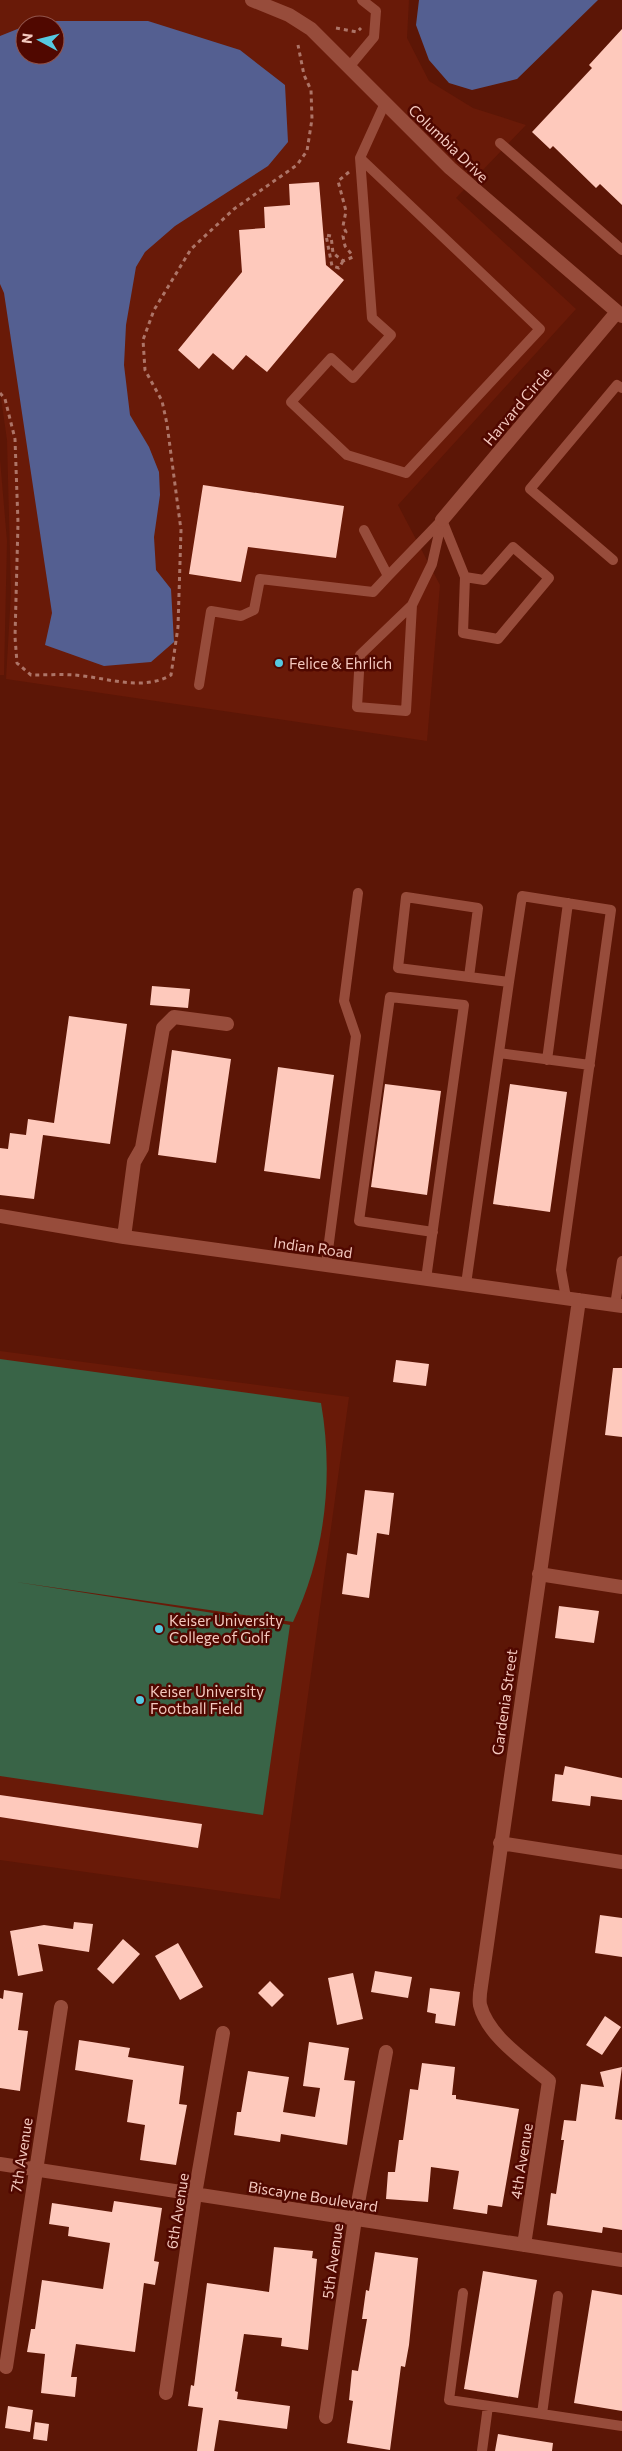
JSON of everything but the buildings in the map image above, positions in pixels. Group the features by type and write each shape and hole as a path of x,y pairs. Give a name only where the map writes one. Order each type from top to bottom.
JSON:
{"street":[{"name":"Columbia Drive","path":"252,0 290,15 311,29 456,174 620,312"},
{"name":"Harvard Circle","path":"442,520 620,312"},
{"path":"124,1237 134,1162 142,1148 163,1028 174,1018 227,1024"},
{"name":"Indian Road","path":"0,1216 124,1237 618,1306"},
{"name":"Gardenia Street","path":"549,2082 498,2035 486,2020 480,2004 500,1843 539,1574 573,1299"},
{"path":"539,1574 622,1587"},
{"path":"500,1843 622,1862"},
{"name":"7th Avenue","path":"6,2367 35,2170 62,2007"},
{"name":"6th Avenue","path":"166,2394 195,2194 223,2033"},
{"name":"5th Avenue","path":"326,2417 354,2219 386,2052"},
{"name":"4th Avenue","path":"524,2245 549,2082"},
{"name":"Biscayne Boulevard","path":"0,2164 622,2260"}],"lane":[{"path":"349,67 374,37 376,11 362,0"},
{"path":"360,158 540,329 406,473 347,455 291,402 331,358 353,378 390,335 372,318 360,158 385,103"},
{"path":"500,143 622,250"},
{"path":"613,560 530,488 618,385 622,388"},
{"path":"200,685 211,611 241,616 254,610 260,579 373,592 442,520"},
{"path":"442,520 465,578 463,633 498,640 549,578 514,547 484,580 465,578"},
{"path":"412,605 406,711 357,707 360,655 412,605 432,564 442,520"},
{"path":"364,530 388,576"},
{"path":"326,1265 356,1036 344,1001 358,893"},
{"path":"466,1284 522,896 611,910 561,1270 573,1299"},
{"path":"469,977 478,908 406,897 398,968 469,977 509,982"},
{"path":"546,1060 568,903"},
{"path":"426,1279 433,1232 464,1005 390,997 359,1221 433,1232"},
{"path":"499,1053 590,1065"},
{"path":"618,1306 622,1261"},
{"path":"463,2293 449,2400 622,2426"},
{"path":"542,2414 558,2296"},
{"path":"482,2451 488,2406"}],"path":[{"path":"336,28 357,32 367,22"},
{"path":"0,393 4,399 15,439 18,523 15,636 17,663 31,675 76,675 106,680 161,681 171,675 178,627 181,530 167,424 162,401 145,370 143,340 154,310 191,249 234,209 297,165 307,151 312,119 311,90 304,75 298,45"},
{"path":"350,171 338,181 346,211 343,226 346,232 343,236 345,246 353,257"},
{"path":"343,261 333,253 331,236 326,236 332,266 339,268 343,261 358,255"}],"shaded area":[{"path":"0,0 409,0 407,38 429,81 473,108 526,125 456,198 576,309 398,505 440,585 427,741 6,679 11,593 7,440 0,391"},
{"path":"0,459 7,541 4,675 0,675"},
{"name":"Keiser University College of Golf","path":"0,1351 349,1397 280,1899 0,1860"}],"green space":[{"name":"Keiser University College of Golf","path":"0,1359 321,1403 327,1459 324,1515 313,1570 293,1622 16,1582 290,1625 263,1815 0,1776"}],"water":[{"path":"419,0 598,0 517,79 472,90 449,83 429,60 416,25"},
{"path":"65,21 148,21 240,50 285,85 288,142 268,166 175,226 145,252 136,267 126,325 124,365 130,415 149,447 159,472 160,495 154,537 156,570 171,589 174,642 151,662 104,666 45,645 52,613 4,293 0,284 0,36 15,30 15,65 65,65"}],"place":[{"name":"Felice & Ehrlich","path":"279,663"},
{"name":"Keiser University College of Golf","path":"159,1629"},
{"name":"Keiser University Football Field","path":"140,1700"}]}
